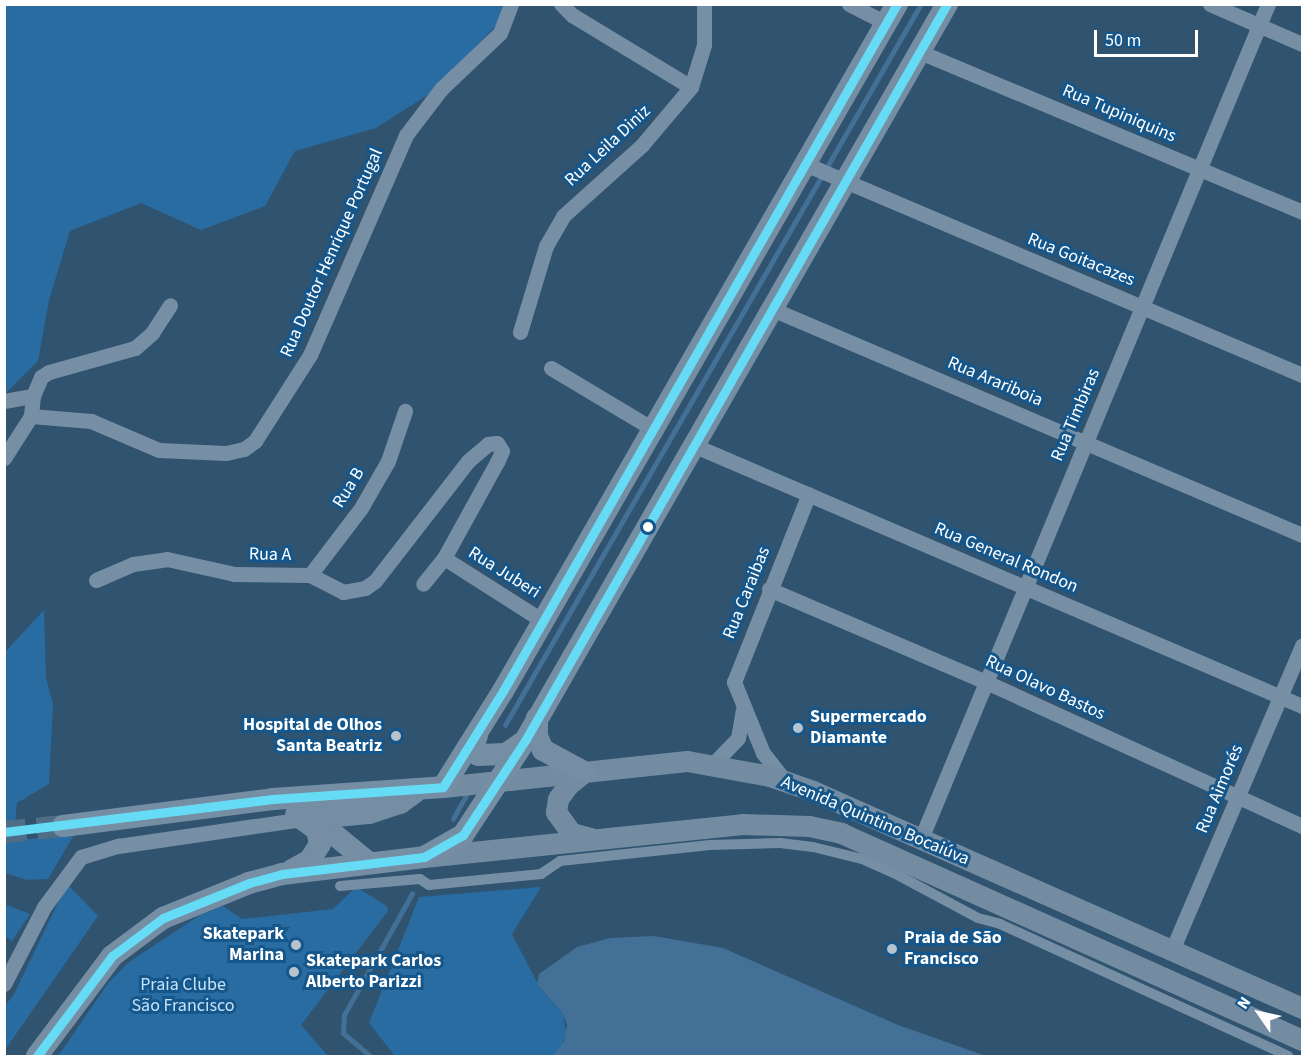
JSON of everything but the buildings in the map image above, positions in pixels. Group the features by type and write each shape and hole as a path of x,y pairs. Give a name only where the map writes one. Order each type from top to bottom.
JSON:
{"main road":[{"path":"443,787 477,736 653,429 825,174 920,52 947,4"},
{"path":"424,857 463,835 501,780 772,309 891,14"},
{"path":"537,718 537,736 543,750 584,772 568,784 558,799 556,812 571,833 596,839"},
{"path":"477,736 474,746 478,755 506,754 526,739"},
{"name":"Avenida Quintino Bocaiúva","path":"63,826 273,799 416,791 665,762 713,764 785,781 1173,948 1302,1008"},
{"path":"307,818 388,808 416,791"},
{"path":"273,799 307,818 369,863"},
{"path":"37,1056 112,956 134,938 195,903 282,874 310,860 318,850 317,830 307,818"},
{"name":"Avenida Quintino Bocaiúva","path":"282,874 742,824 809,826 842,833 1302,1040"}],"street":[{"name":"Rua Doutor Henrique Portugal","path":"31,416 91,421 159,450 226,453 244,449 255,441 310,355 411,128 441,89 500,33 512,4"},
{"path":"561,4 572,15 691,87"},
{"name":"Rua Leila Diniz","path":"520,332 546,246 562,216 642,145 691,87 704,45 704,4"},
{"path":"849,4 891,14"},
{"path":"1210,4 1302,44"},
{"name":"Rua Timbiras","path":"920,841 1268,4"},
{"name":"Rua Tupiniquins","path":"920,52 1302,212"},
{"name":"Rua Goitacazes","path":"825,174 1302,375"},
{"path":"4,458 31,416 37,383 49,372 135,348 152,333 170,305"},
{"name":"Rua Arariboia","path":"772,309 1302,535"},
{"path":"550,368 653,429"},
{"path":"4,401 33,396"},
{"name":"Rua B","path":"310,575 361,507 388,461 405,411"},
{"name":"Rua A","path":"96,580 133,564 167,560 234,574 310,575 343,592 365,588 375,581 468,461 493,442 502,446 497,462 444,558"},
{"name":"Rua General Rondon","path":"693,445 1302,706"},
{"name":"Rua Caraibas","path":"785,781 763,753 734,682 769,589 809,494"},
{"path":"423,584 444,558"},
{"name":"Rua Juberi","path":"444,558 543,621"},
{"name":"Rua Olavo Bastos","path":"769,589 986,682 1302,826"},
{"name":"Rua Aimorés","path":"1173,948 1302,645"},
{"name":"Rua Caraibas","path":"713,764 738,738 743,707"},
{"path":"4,984 44,907 81,857 118,846 307,818"},
{"path":"340,886 420,879 429,885 541,873 561,861 710,845 771,843 813,847 862,859 894,873 978,918 1000,924 1288,1056"}],"green space":[{"path":"5,5 503,5 498,23 437,89 376,128 295,151 265,206 201,230 141,203 70,231 49,300 38,361 5,394"},
{"path":"44,610 46,678 53,704 49,784 17,803 14,835 29,839 74,835 48,879 27,880 5,873 5,652"},
{"path":"67,884 98,916 5,1050 5,1005 13,996"},
{"name":"Praia Clube São Francisco","path":"356,887 387,906 388,911 301,1025 328,1056 58,1056 109,982 129,962 200,915 223,906 242,919 333,909"},
{"path":"541,887 512,934 540,988 563,1014 566,1033 559,1052 553,1056 395,1056 369,1023 419,897"},
{"path":"4,904 30,914 12,941 5,936"}],"shaded area":[{"path":"654,936 723,948 898,1025 986,1056 553,1056 564,1041 567,1025 563,1014 537,984 539,974 577,947 610,938"}],"waterway":[{"path":"505,725 921,4"},
{"path":"453,819 468,792"},
{"path":"370,1056 343,1033 344,1015 412,894"}],"tunnel":[{"path":"4,832 63,826"}],"transit line":[{"path":"4,832 273,799 443,787 503,691 897,4"},
{"path":"37,1056 112,956 163,918 249,883 282,874 424,857 463,835 526,739 947,4"}],"place":[{"name":"Supermercado Diamante","path":"798,728"},
{"name":"Hospital de Olhos Santa Beatriz","path":"396,736"},
{"name":"Skatepark Marina","path":"296,945"},
{"name":"Praia de São Francisco","path":"892,949"},
{"name":"Skatepark Carlos Alberto Parizzi","path":"294,972"}]}
